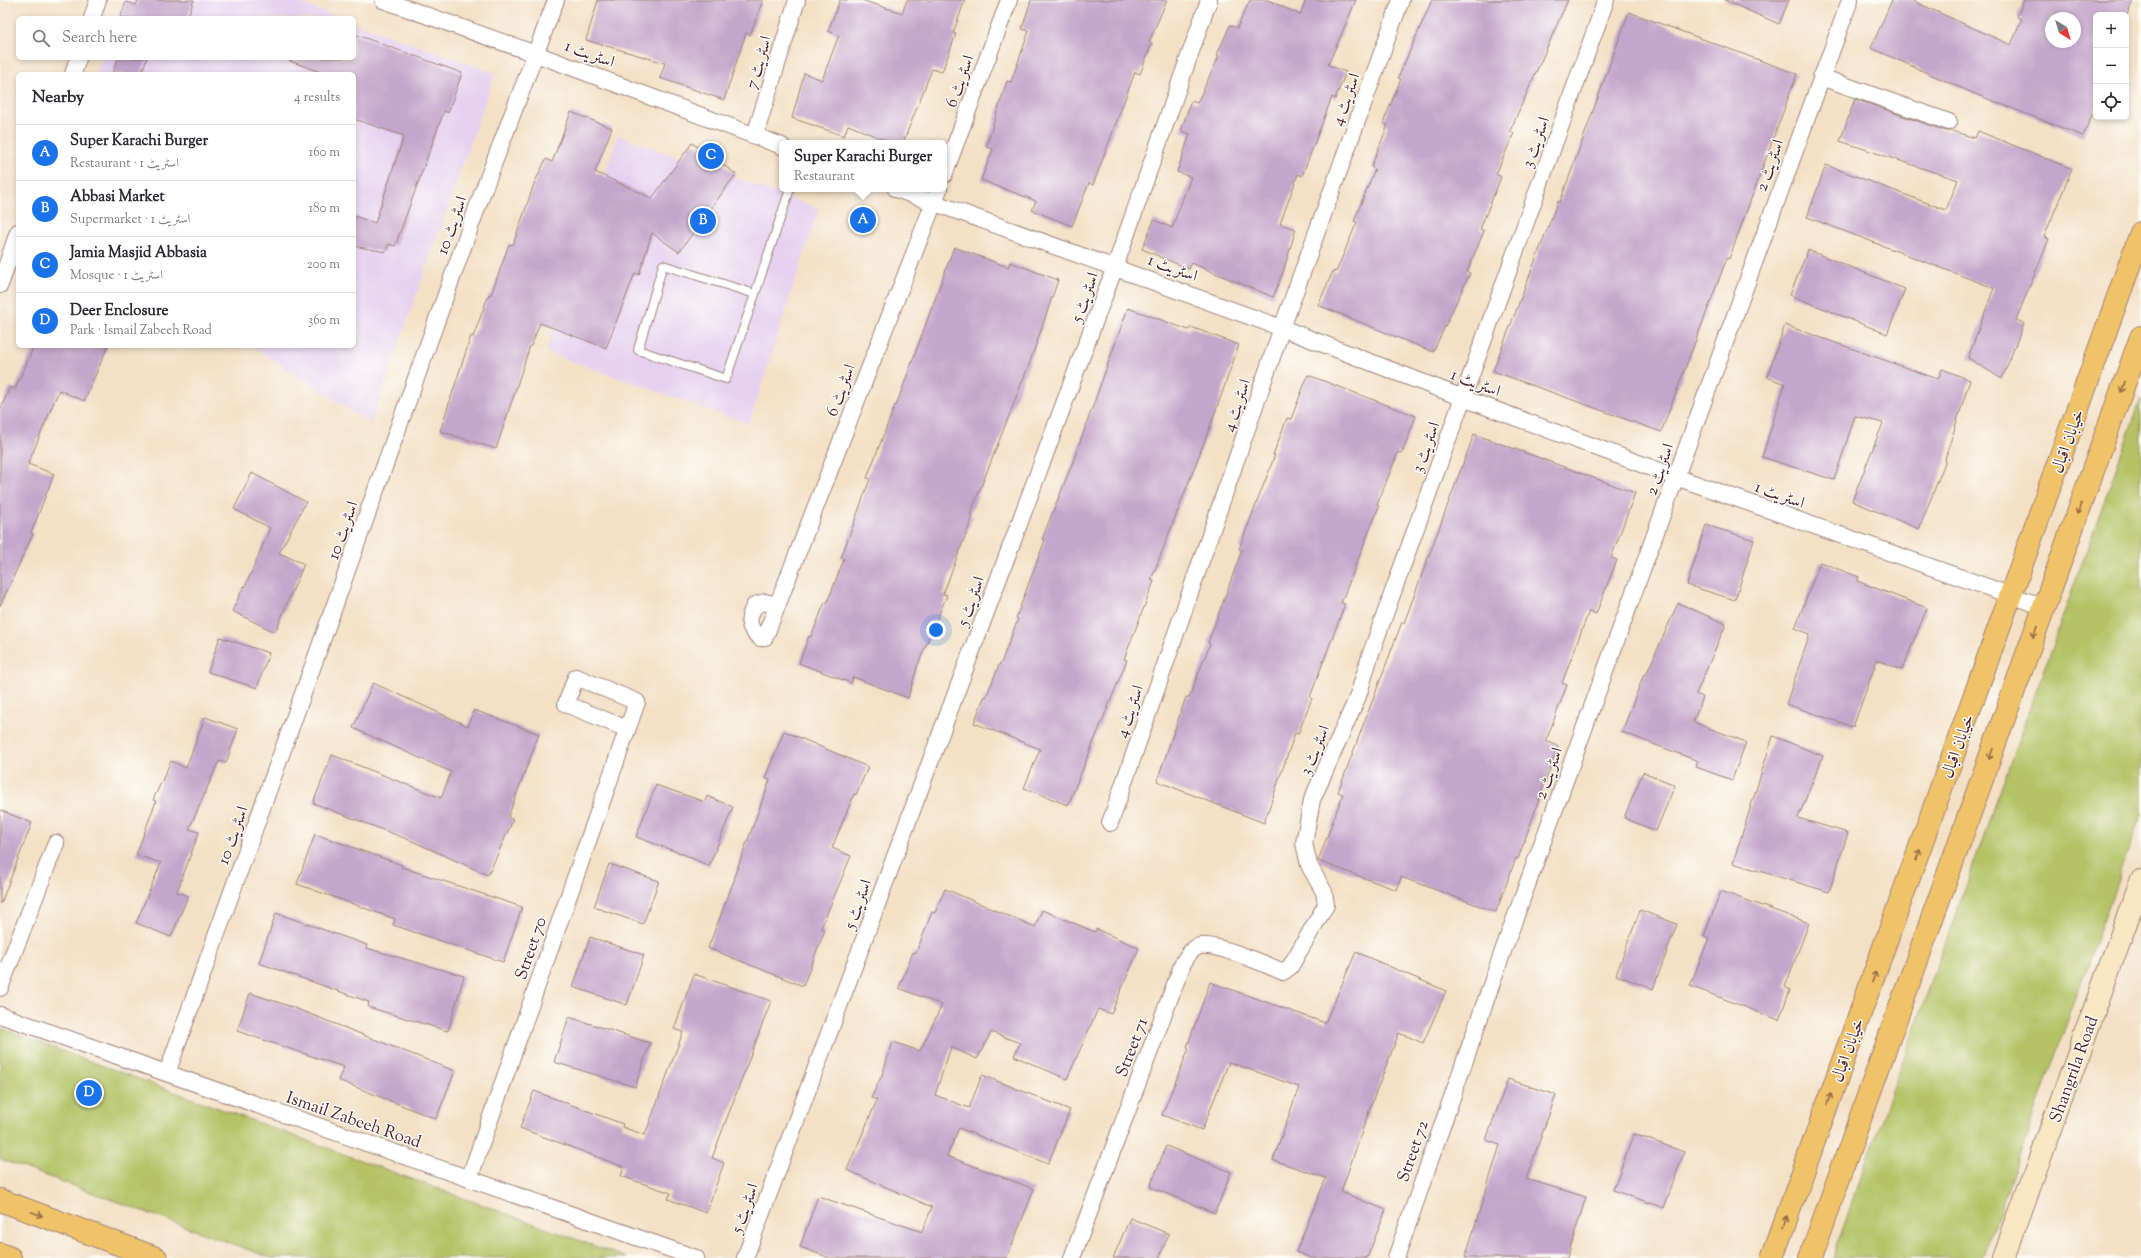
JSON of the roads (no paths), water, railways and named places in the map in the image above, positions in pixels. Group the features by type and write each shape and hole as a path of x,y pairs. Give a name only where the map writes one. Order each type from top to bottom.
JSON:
{"main road":[{"name":"خیابان اقبال","path":"1772,1258 2141,233"},
{"name":"خیابان اقبال","path":"1810,1258 2141,337"},
{"path":"0,1200 156,1258"},
{"path":"0,1254 10,1258"}],"street":[{"path":"93,16 98,0"},
{"name":"اسٹریٹ 1","path":"383,0 536,54 779,145"},
{"name":"اسٹریٹ 10","path":"167,1073 482,194 556,0"},
{"name":"اسٹریٹ 7","path":"755,135 797,0"},
{"name":"اسٹریٹ 6","path":"947,167 1009,0"},
{"name":"اسٹریٹ 5","path":"745,1258 1115,266 1208,0"},
{"name":"اسٹریٹ 4","path":"1110,823 1282,328 1401,0"},
{"name":"اسٹریٹ 3","path":"1290,967 1326,905 1324,892 1308,865 1304,843 1312,800 1358,696 1371,653 1606,0"},
{"name":"اسٹریٹ 2","path":"1465,1055 1850,0"},
{"path":"74,72 77,60"},
{"path":"1821,77 1949,122"},
{"name":"اسٹریٹ 1","path":"913,192 936,196 1115,266 1676,477 2011,597 2044,607"},
{"name":"اسٹریٹ 6","path":"777,605 936,196"},
{"path":"0,284 16,238"},
{"name":"Street 70","path":"469,1179 627,729"},
{"path":"0,988 56,843"},
{"name":"Shangrila Road","path":"2004,1258 2141,881"},
{"name":"Street 71","path":"1072,1258 1183,963 1190,952 1200,946 1220,949 1259,961 1284,972 1290,967"},
{"name":"Ismail Zabeeh Road","path":"0,1014 696,1258"},
{"name":"Street 72","path":"1396,1258 1465,1055"}],"lane":[{"path":"755,294 663,265 638,350 726,379 755,294 789,192"}],"place":[{"name":"Jamia Masjid Abbasia","path":"711,156"},
{"name":"Super Karachi Burger","path":"863,220"},
{"name":"Abbasi Market","path":"703,221"},
{"name":"Deer Enclosure","path":"89,1093"}]}
